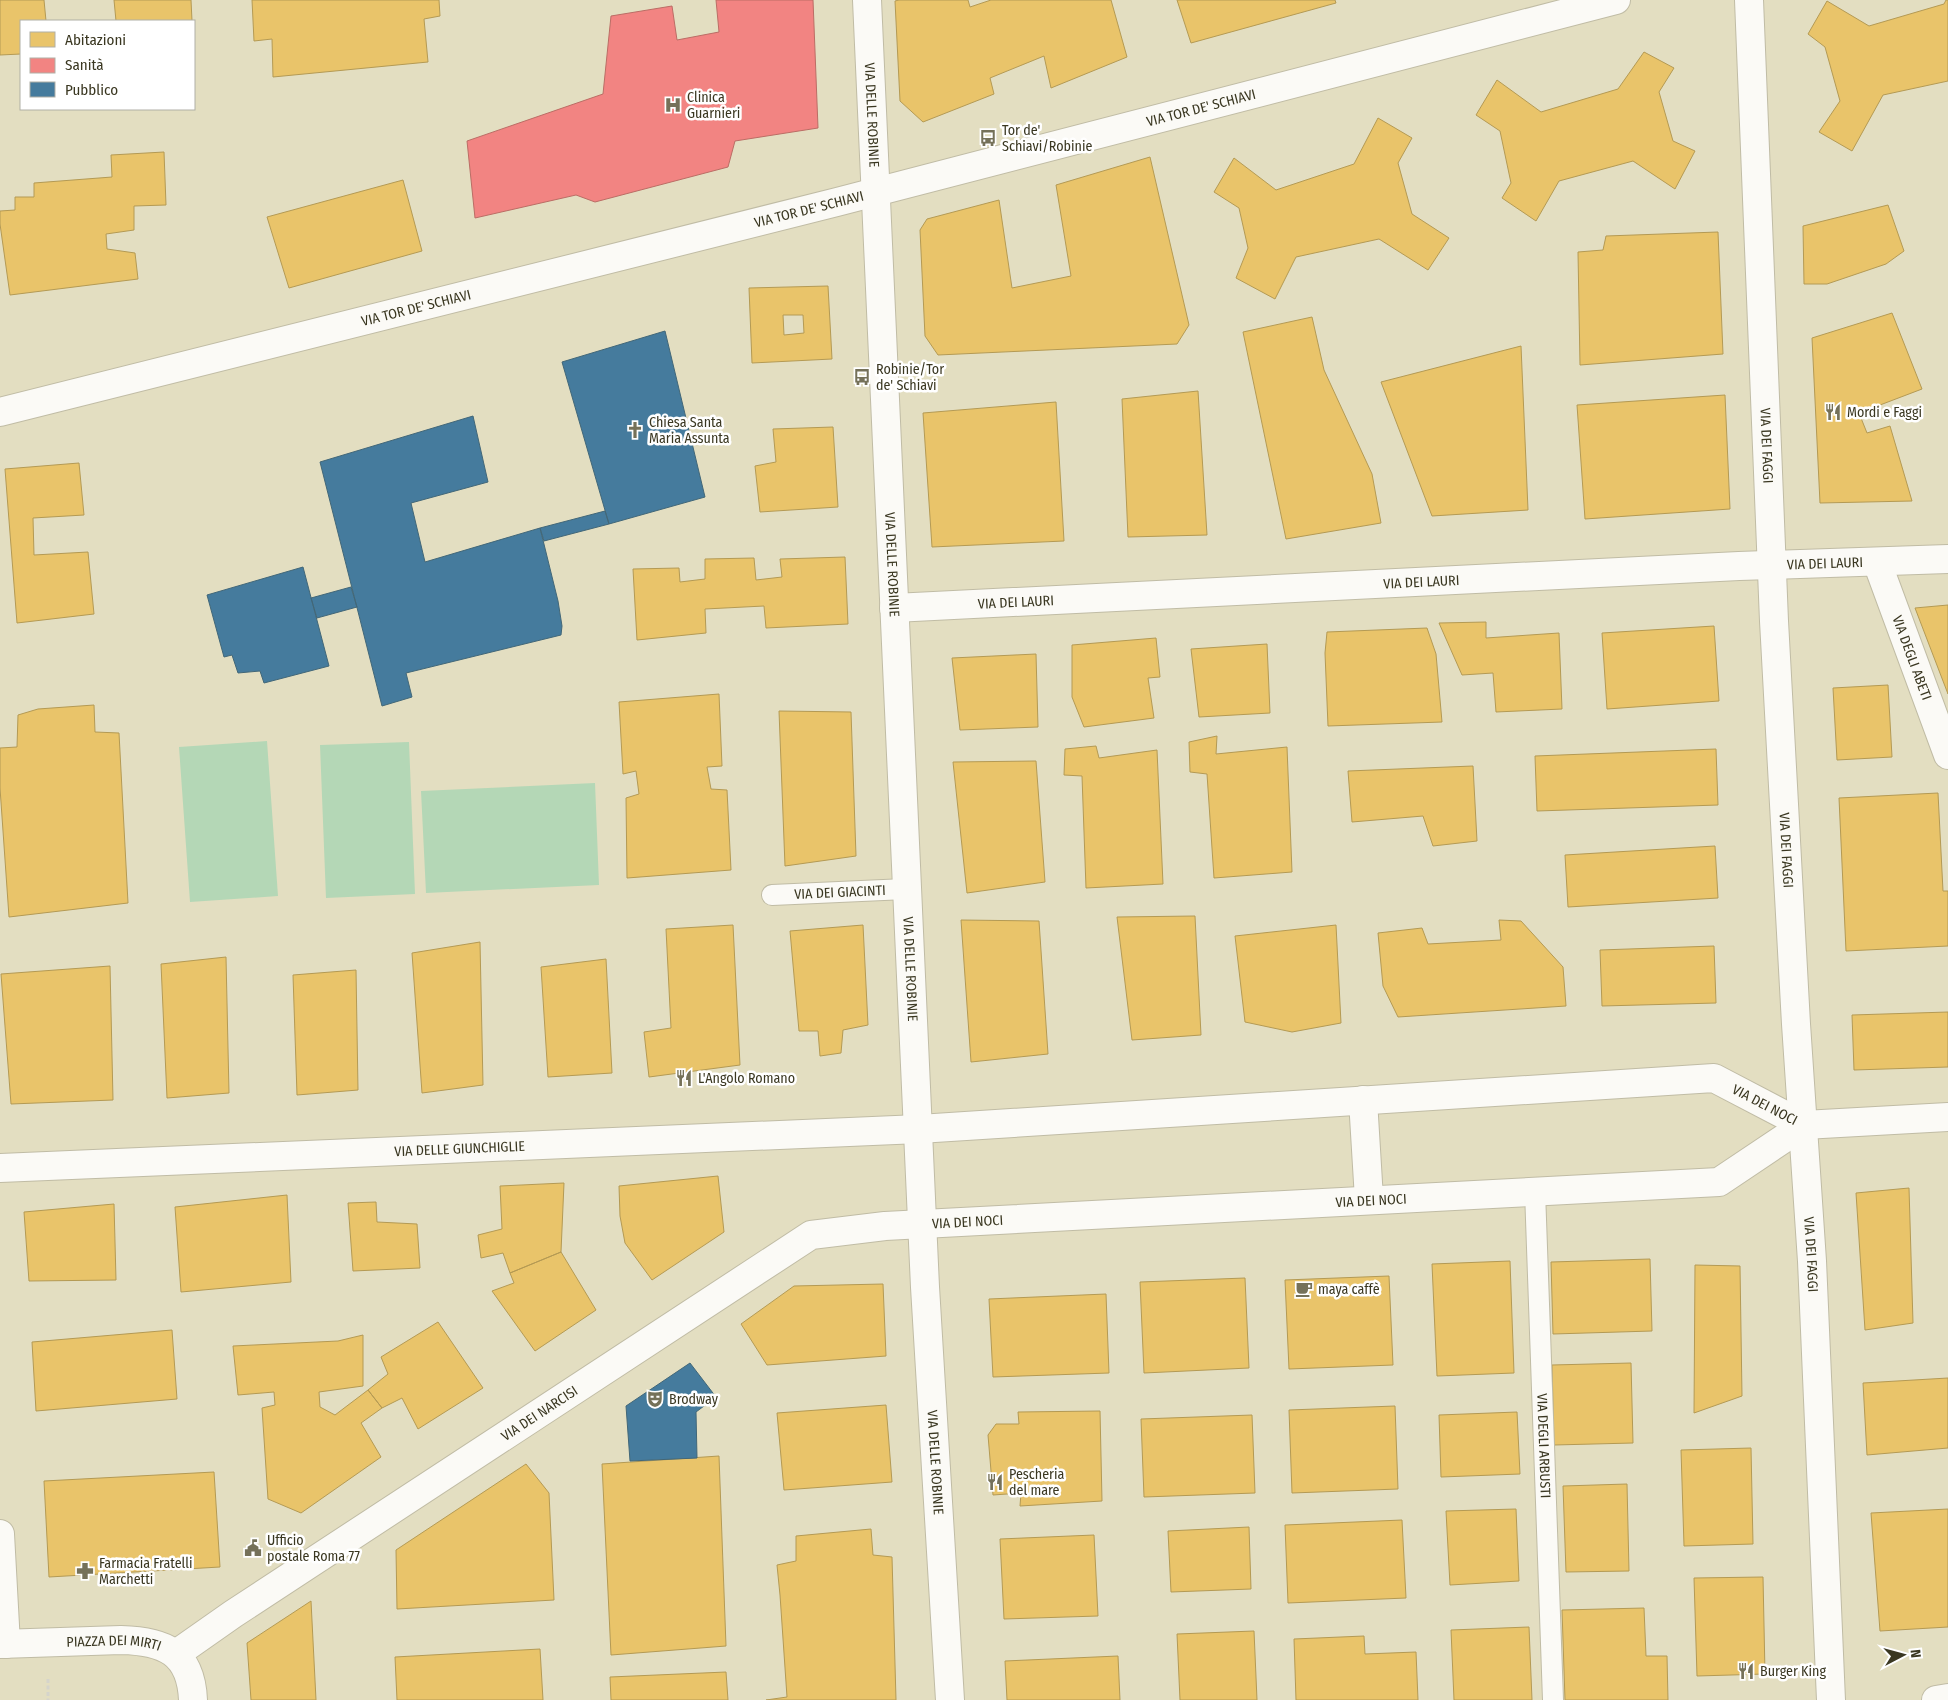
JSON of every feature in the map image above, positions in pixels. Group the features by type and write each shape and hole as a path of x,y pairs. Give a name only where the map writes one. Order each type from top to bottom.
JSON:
{"street":[{"name":"VIA DELLE ROBINIE","path":"867,0 922,1225 950,1700"},
{"name":"VIA TOR DE' SCHIAVI","path":"0,412 876,192 1616,0"},
{"name":"VIA DEI FAGGI","path":"1750,0 1772,565 1796,1024 1812,1271 1831,1700"},
{"name":"VIA DEI LAURI","path":"894,608 1772,565 1948,559"},
{"name":"VIA DEGLI ABETI","path":"1877,562 1948,755"},
{"name":"VIA DEI NOCI","path":"919,1129 1714,1078 1804,1125"},
{"path":"1363,1100 1369,1199"},
{"name":"VIA DEI NOCI","path":"922,1225 1369,1199 1718,1182 1804,1125 1948,1117"},
{"name":"VIA DELLE GIUNCHIGLIE","path":"0,1168 919,1129"},
{"name":"VIA DEI NARCISI","path":"176,1654 241,1608 812,1235 885,1226 922,1225"},
{"path":"0,1534 3,1644"},
{"name":"PIAZZA DEI MIRTI","path":"3,1644 136,1641 160,1645 176,1654 187,1671 193,1700"},
{"path":"1936,1700 1948,1698"}],"lane":[{"name":"VIA DEI GIACINTI","path":"772,895 906,889"},
{"name":"VIA DEGLI ARBUSTI","path":"1535,1191 1553,1700"}],"path":[{"path":"48,1679 48,1700"}],"green space":[{"path":"267,741 278,896 190,902 179,747"},
{"path":"409,742 415,894 326,898 320,745"},
{"path":"595,783 599,885 426,893 421,791"}],"building: Abitazioni":[{"path":"0,0 44,0 46,20 20,20 20,54 0,55"},
{"path":"114,0 191,0 192,20 116,20"},
{"path":"252,0 439,0 440,16 424,19 428,62 273,77 272,39 254,41"},
{"path":"968,0 970,7 991,0 1111,0 1127,57 1051,88 1044,56 990,78 994,94 923,122 900,101 895,1"},
{"path":"1177,0 1335,0 1336,3 1191,43"},
{"path":"1948,0 1948,81 1883,95 1852,151 1819,132 1840,101 1825,47 1808,34 1827,1 1869,26 1944,4"},
{"path":"1644,52 1674,68 1659,92 1673,141 1695,151 1675,189 1633,161 1559,181 1536,221 1502,198 1511,183 1500,131 1476,115 1497,80 1541,112 1618,89"},
{"path":"1378,118 1412,138 1398,163 1412,214 1449,238 1428,270 1379,239 1296,257 1275,299 1236,278 1248,248 1239,208 1214,192 1234,158 1276,190 1354,164"},
{"path":"164,152 166,205 134,206 134,230 106,234 107,249 135,253 138,279 10,295 0,224 0,211 15,210 15,197 34,197 34,183 112,177 111,155"},
{"path":"1150,157 1189,325 1177,344 938,355 925,336 920,230 927,219 999,200 1012,288 1071,276 1056,185"},
{"path":"403,180 422,251 289,288 267,217"},
{"path":"1888,205 1904,251 1886,264 1827,284 1804,284 1803,226"},
{"path":"1718,232 1723,354 1580,365 1578,252 1603,250 1606,236"},
{"path":"828,286 832,359 752,363 749,288","holes":["783,315 803,315 804,333 784,335"]},
{"path":"1892,313 1922,389 1859,413 1867,433 1890,426 1912,501 1820,503 1812,338"},
{"path":"1312,317 1324,370 1372,474 1381,523 1286,539 1243,332"},
{"path":"1521,346 1528,510 1432,516 1381,382"},
{"path":"1198,391 1207,535 1128,537 1122,399"},
{"path":"1725,395 1730,509 1585,519 1577,405"},
{"path":"1056,402 1064,541 932,547 923,413"},
{"path":"833,427 838,507 760,512 755,466 776,462 773,429"},
{"path":"79,463 84,515 33,518 34,555 88,552 94,614 17,623 5,469"},
{"path":"845,557 848,624 766,628 764,606 705,609 706,633 637,640 633,569 679,568 680,582 705,579 705,559 754,558 756,580 782,577 780,559"},
{"path":"1948,605 1948,694 1915,608"},
{"path":"1486,622 1486,638 1559,633 1562,709 1496,712 1493,673 1462,675 1439,623"},
{"path":"1714,626 1719,701 1607,709 1602,633"},
{"path":"1427,628 1436,654 1442,722 1328,726 1325,653 1327,632"},
{"path":"1156,638 1160,677 1148,678 1154,718 1084,727 1072,697 1072,645"},
{"path":"1267,644 1270,713 1199,717 1191,649"},
{"path":"1036,654 1038,727 960,730 952,658"},
{"path":"1888,685 1892,757 1837,760 1833,688"},
{"path":"719,694 722,766 707,767 711,789 727,790 731,870 627,878 626,798 639,794 636,771 623,774 619,702"},
{"path":"94,705 95,732 119,733 128,903 9,917 0,788 0,748 17,747 18,715 38,709"},
{"path":"779,711 851,712 856,856 785,866"},
{"path":"1217,736 1216,754 1287,747 1292,872 1214,878 1207,774 1190,772 1189,742"},
{"path":"1096,746 1099,758 1157,750 1163,884 1086,888 1082,776 1064,775 1065,749"},
{"path":"1716,749 1718,805 1537,811 1535,756"},
{"path":"1036,761 1045,882 967,893 953,762"},
{"path":"1473,766 1477,841 1433,846 1423,816 1352,822 1348,771"},
{"path":"1938,793 1943,891 1948,891 1948,946 1846,951 1839,798"},
{"path":"1715,846 1718,898 1568,907 1565,855"},
{"path":"1195,916 1201,1035 1132,1040 1117,917"},
{"path":"961,920 1039,921 1048,1054 971,1062"},
{"path":"1499,920 1521,921 1563,967 1566,1006 1398,1017 1383,986 1378,933 1422,928 1428,944 1501,940"},
{"path":"733,925 740,1065 649,1077 644,1032 671,1028 666,929"},
{"path":"863,925 868,1025 843,1030 841,1053 820,1056 818,1031 799,1031 790,931"},
{"path":"1336,925 1341,1023 1292,1032 1245,1022 1235,936"},
{"path":"480,942 483,1085 422,1093 412,953"},
{"path":"1714,946 1716,1003 1602,1006 1600,950"},
{"path":"226,957 229,1093 167,1098 161,964"},
{"path":"606,959 612,1073 548,1077 541,967"},
{"path":"110,966 113,1100 11,1104 1,974"},
{"path":"356,970 358,1090 297,1095 293,975"},
{"path":"1948,1012 1948,1067 1854,1070 1852,1015"},
{"path":"718,1176 724,1232 652,1280 625,1243 620,1216 619,1186"},
{"path":"564,1183 561,1252 510,1273 503,1253 481,1258 478,1235 502,1229 500,1186"},
{"path":"1909,1188 1913,1323 1865,1330 1856,1193"},
{"path":"287,1195 291,1282 181,1292 175,1207"},
{"path":"376,1202 377,1222 417,1224 420,1268 353,1271 348,1203"},
{"path":"114,1204 116,1280 29,1281 24,1212"},
{"path":"561,1252 596,1310 535,1351 492,1291 514,1283 510,1273"},
{"path":"1650,1259 1652,1331 1553,1334 1551,1262"},
{"path":"1510,1261 1514,1373 1437,1376 1432,1264"},
{"path":"1695,1265 1740,1266 1742,1396 1694,1413"},
{"path":"1389,1276 1393,1365 1289,1369 1285,1280"},
{"path":"1245,1278 1249,1368 1144,1373 1140,1282"},
{"path":"883,1284 886,1356 767,1365 741,1324 794,1286"},
{"path":"1106,1294 1109,1373 993,1377 989,1299"},
{"path":"438,1322 483,1388 418,1429 402,1398 382,1408 368,1390 388,1374 381,1357"},
{"path":"172,1330 177,1399 36,1411 32,1342"},
{"path":"363,1335 363,1386 319,1392 320,1407 335,1415 368,1390 382,1408 361,1423 381,1457 301,1513 268,1499 262,1408 275,1405 274,1392 238,1395 233,1346 338,1341"},
{"path":"1631,1363 1633,1443 1554,1445 1552,1365"},
{"path":"1948,1378 1948,1448 1867,1455 1863,1383"},
{"path":"886,1405 892,1482 784,1490 777,1413"},
{"path":"1395,1406 1398,1489 1292,1493 1289,1410"},
{"path":"1100,1411 1102,1501 1020,1506 1021,1493 993,1495 988,1435 996,1424 1019,1424 1018,1412"},
{"path":"1517,1412 1520,1474 1441,1477 1439,1415"},
{"path":"1252,1415 1255,1493 1144,1497 1141,1419"},
{"path":"1751,1448 1753,1544 1684,1546 1681,1450"},
{"path":"719,1456 726,1646 611,1655 602,1464"},
{"path":"526,1464 549,1493 554,1600 397,1609 396,1550"},
{"path":"214,1472 220,1567 49,1577 44,1481"},
{"path":"1627,1484 1629,1571 1566,1572 1563,1486"},
{"path":"1516,1509 1519,1581 1450,1585 1446,1511"},
{"path":"1948,1509 1948,1627 1880,1631 1871,1513"},
{"path":"1402,1520 1406,1598 1288,1603 1285,1525"},
{"path":"1249,1527 1251,1589 1171,1592 1168,1531"},
{"path":"871,1529 873,1555 892,1557 896,1700 766,1700 787,1697 777,1565 796,1561 796,1536"},
{"path":"1094,1535 1098,1616 1004,1619 1000,1539"},
{"path":"1763,1577 1765,1674 1697,1676 1694,1578"},
{"path":"311,1601 316,1700 251,1700 247,1643"},
{"path":"1644,1608 1646,1656 1667,1656 1668,1700 1565,1700 1562,1610"},
{"path":"1529,1627 1532,1700 1454,1700 1451,1630"},
{"path":"1254,1631 1257,1700 1180,1700 1177,1634"},
{"path":"1364,1636 1365,1654 1416,1652 1418,1700 1296,1700 1294,1639"},
{"path":"540,1649 543,1700 397,1700 395,1657"},
{"path":"1118,1656 1120,1700 1007,1700 1005,1661"},
{"path":"726,1672 728,1700 611,1700 610,1677"}],"building: Sanità":[{"name":"Clinica Guarnieri","path":"716,0 813,0 818,128 735,141 728,167 595,202 576,195 475,218 467,141 603,94 611,16 672,6 677,40 719,32"}],"building: Pubblico":[{"name":"Chiesa Santa Maria Assunta","path":"665,331 705,497 609,524 562,362"},
{"path":"473,416 488,482 411,503 425,562 540,528 558,601 562,626 561,635 406,673 412,697 382,706 320,462"},
{"path":"605,511 609,524 544,541 540,528"},
{"path":"303,567 329,666 264,683 260,671 238,673 232,655 224,657 207,595"},
{"path":"351,587 357,607 317,618 311,598"},
{"path":"690,1363 716,1397 696,1412 697,1458 630,1461 626,1406"}],"place":[{"name":"Clinica Guarnieri","path":"673,105"},
{"name":"Tor de' Schiavi/Robinie","path":"988,138"},
{"name":"Robinie/Tor de' Schiavi","path":"862,377"},
{"name":"Mordi e Faggi","path":"1833,412"},
{"name":"Chiesa Santa Maria Assunta","path":"635,430"},
{"name":"L'Angolo Romano","path":"684,1078"},
{"name":"maya caffè","path":"1304,1289"},
{"name":"Brodway","path":"655,1399"},
{"name":"Pescheria del mare","path":"995,1482"},
{"name":"Ufficio postale Roma 77","path":"253,1548"},
{"name":"Farmacia Fratelli Marchetti","path":"85,1571"},
{"name":"Burger King","path":"1746,1671"}]}
